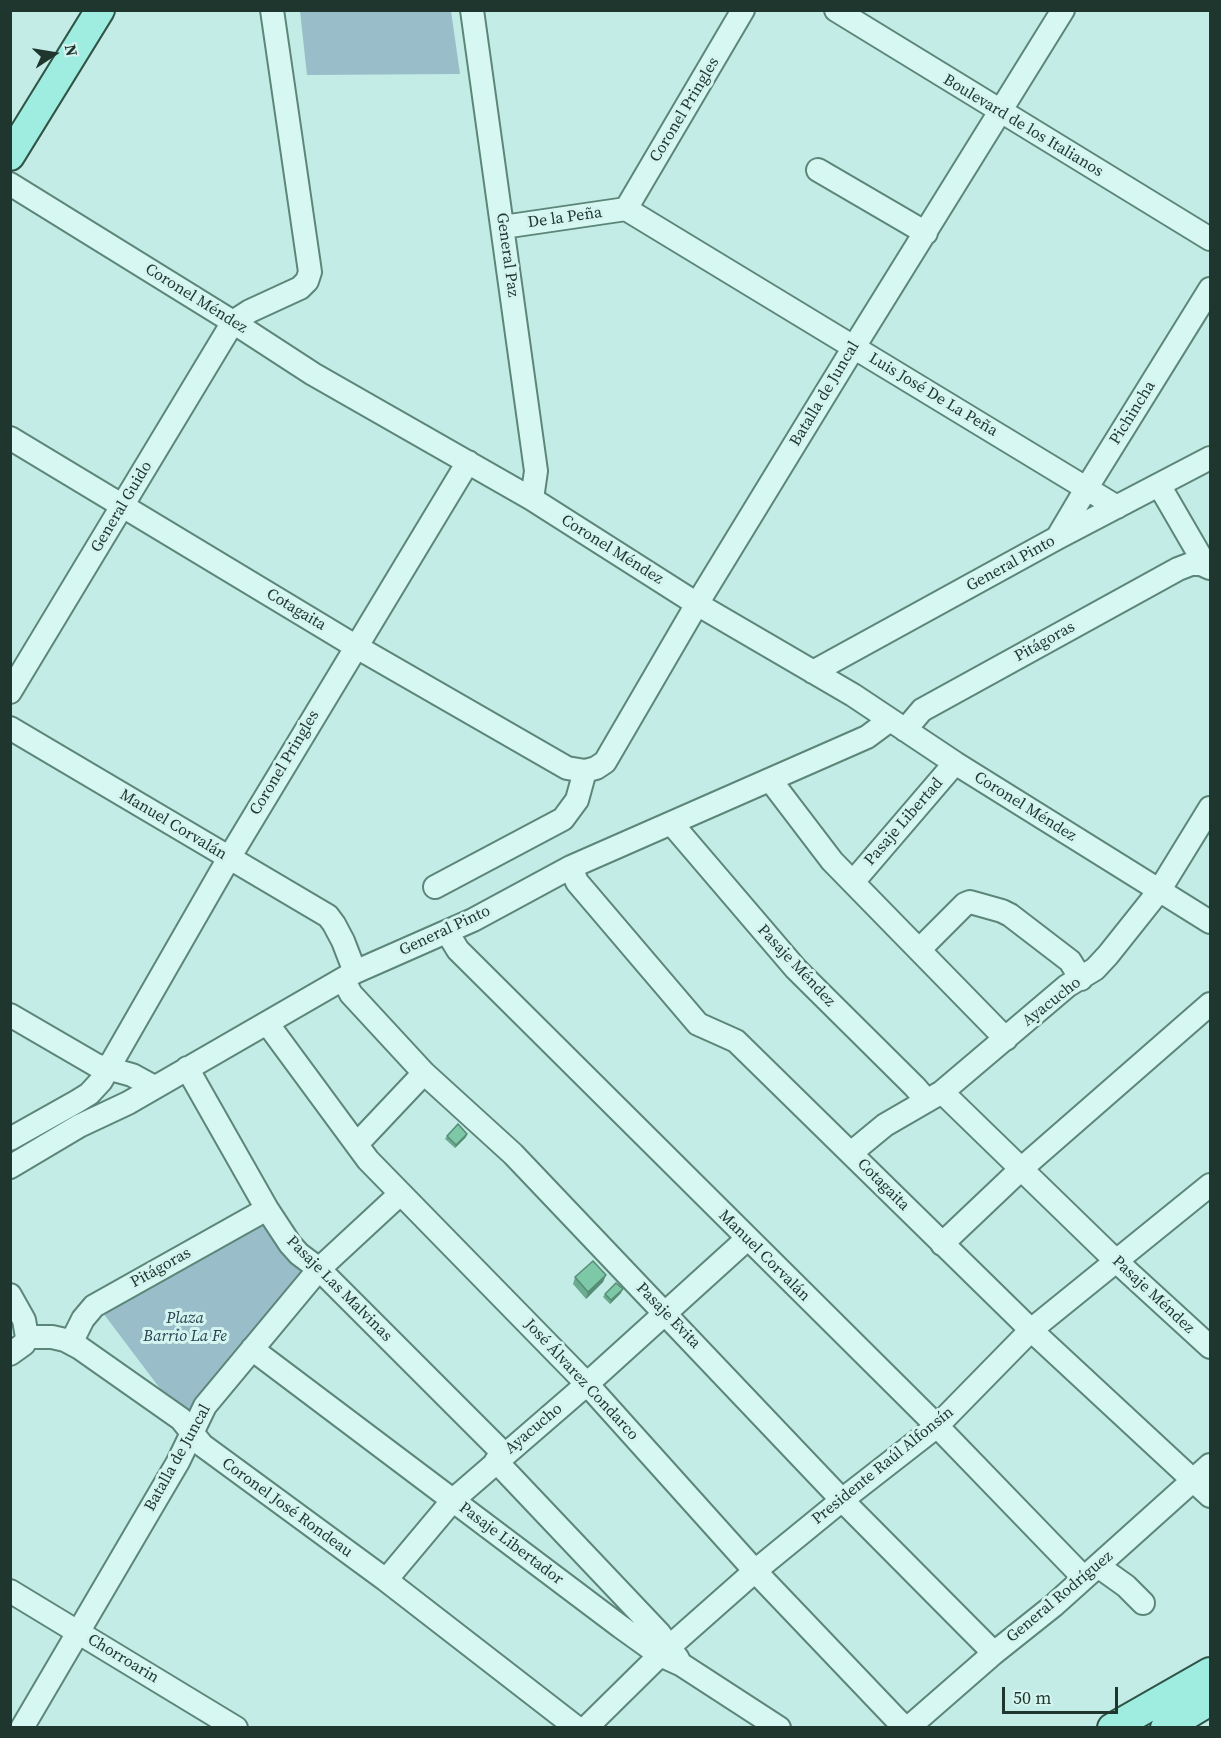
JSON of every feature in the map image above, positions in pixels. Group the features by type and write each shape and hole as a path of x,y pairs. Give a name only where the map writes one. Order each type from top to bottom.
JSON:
{"main road":[{"path":"10,156 100,10"},
{"path":"1112,1728 1210,1672"},
{"path":"1165,1728 1210,1701"}],"street":[{"name":"General Paz","path":"472,10 537,471 532,499"},
{"name":"Coronel Pringles","path":"626,209 743,10"},
{"name":"Boulevard de los Italianos","path":"836,10 1210,239"},
{"name":"Batalla de Juncal","path":"585,771 605,762 854,347 1063,10"},
{"path":"233,322 250,310 300,288 310,272 269,13"},
{"path":"818,170 926,232"},
{"name":"Coronel Méndez","path":"10,184 313,374 532,499 698,604 853,695 955,763 1210,922"},
{"name":"De la Peña","path":"503,227 626,209"},
{"name":"Luis José De La Peña","path":"626,209 1117,507"},
{"name":"Pichincha","path":"1057,538 1210,289"},
{"name":"General Guido","path":"10,692 233,322"},
{"name":"Cotagaita","path":"10,438 355,646 567,768 585,771"},
{"name":"General Pinto","path":"813,672 1057,538 1210,458"},
{"name":"Coronel Pringles","path":"109,1068 229,858 468,462"},
{"path":"1159,485 1203,566"},
{"name":"Pitágoras","path":"898,725 1178,569 1203,566"},
{"name":"General Pinto","path":"10,1167 79,1126 129,1103 349,976 472,920 571,867 898,725"},
{"name":"Manuel Corvalán","path":"10,728 328,916 334,924"},
{"name":"Pasaje Libertad","path":"853,882 955,763"},
{"path":"435,887 563,819 577,800 585,771"},
{"path":"771,781 832,861 1006,1039"},
{"name":"Ayacucho","path":"851,1154 885,1125 935,1096 1067,986 1095,969 1159,891 1210,808"},
{"name":"Pasaje Méndez","path":"672,824 796,969 915,1087 935,1096 1021,1169 1210,1347"},
{"name":"Cotagaita","path":"571,867 577,882 698,1024 736,1041 1031,1330 1210,1496"},
{"path":"919,950 965,904 970,902 1010,915 1070,961 1081,979"},
{"name":"Pasaje Evita","path":"334,924 349,976 351,994 424,1073 513,1154 842,1500 994,1653"},
{"name":"Manuel Corvalán","path":"447,932 458,950 937,1426 1091,1572 1126,1586 1143,1603"},
{"path":"942,1244 1021,1169 1210,1004"},
{"path":"10,1015 96,1065 132,1075 154,1087"},
{"name":"José Álvarez Condarco","path":"267,1023 368,1160 586,1384 755,1571 898,1722 908,1728"},
{"path":"10,1139 89,1094 109,1068"},
{"name":"Pasaje Las Malvinas","path":"187,1068 267,1209 290,1244 320,1269 500,1457 660,1633 671,1655"},
{"path":"357,1144 424,1073"},
{"name":"Presidente Raúl Alfonsín","path":"586,1728 671,1655 755,1571 937,1426 1031,1330 1210,1185"},
{"name":"Batalla de Juncal","path":"22,1728 178,1462 205,1406 320,1269 400,1194"},
{"name":"Pitágoras","path":"71,1343 83,1319 94,1306 267,1209"},
{"name":"Ayacucho","path":"386,1580 453,1500 747,1239"},
{"path":"10,1295 24,1320 27,1337 20,1349 10,1354"},
{"name":"Coronel José Rondeau","path":"27,1337 52,1337 71,1343 181,1419 202,1445 386,1580 577,1728"},
{"name":"Pasaje Libertador","path":"252,1349 453,1500 671,1655 779,1728"},
{"name":"General Rodríguez","path":"908,1728 994,1653 1053,1606 1210,1465"},
{"name":"Chorroarin","path":"10,1591 236,1728"}],"green space":[{"path":"300,11 451,11 460,74 307,75"},
{"name":"Plaza Barrio La Fe","path":"260,1220 302,1271 191,1411 177,1411 103,1313"}],"building":[{"path":"458,1124 467,1134 456,1145 447,1136"},
{"path":"593,1261 606,1275 588,1292 575,1277"},
{"path":"616,1283 623,1289 611,1300 605,1294"}]}
